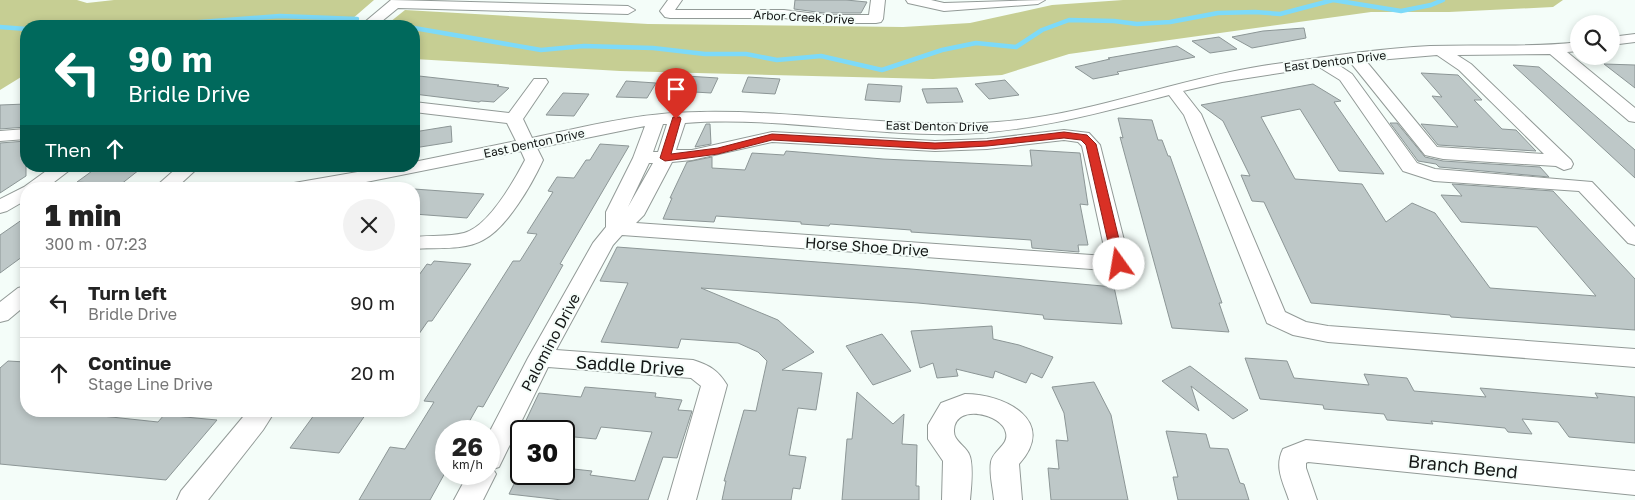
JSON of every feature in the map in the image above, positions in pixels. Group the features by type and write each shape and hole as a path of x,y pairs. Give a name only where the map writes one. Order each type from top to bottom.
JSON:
{"street":[{"name":"Arbor Creek Drive","path":"675,0 667,11 670,14 784,14 824,20 876,19 878,0"},
{"path":"913,0 944,7 1038,0"},
{"path":"375,20 398,2 628,10"},
{"path":"1620,40 1635,38"},
{"name":"East Denton Drive","path":"420,165 596,129 656,120 755,117 925,127 1000,126 1052,118 1225,76 1322,62 1442,50 1555,50 1570,48"},
{"path":"1442,50 1465,67 1635,238"},
{"path":"1555,50 1635,117"},
{"path":"1356,58 1431,151 1443,154 1560,161"},
{"path":"1322,62 1339,71 1358,93 1410,167 1434,175 1585,186"},
{"path":"514,119 540,82"},
{"path":"1358,93 1380,86"},
{"path":"1173,89 1192,114 1275,318 1301,329 1328,334 1635,358"},
{"path":"1358,93 1391,101"},
{"path":"420,108 514,119"},
{"path":"420,243 475,237 485,230 528,173 534,160 525,145 514,119"},
{"name":"Palomino Drive","path":"500,437 540,358 604,243 616,228 634,214 665,158 676,119"},
{"name":"Palomino Drive","path":"616,228 616,212 642,158 656,120"},
{"path":"0,136 20,134"},
{"name":"Horse Shoe Drive","path":"616,228 1119,264 1091,144 1083,137 1064,135 935,146 772,137 718,151 665,158"},
{"path":"642,158 665,158"},
{"path":"42,182 57,172"},
{"path":"172,182 184,172"},
{"name":"East Denton Drive","path":"334,182 386,172"},
{"path":"0,208 20,196"},
{"path":"0,314 20,298"},
{"name":"Saddle Drive","path":"540,358 693,370 701,372 710,378 714,385 682,500"},
{"path":"956,500 957,457 947,448 941,438 940,428 943,418 950,411 960,405 972,403 986,404 998,409 1009,416 1017,425 1020,435 1020,446 1014,455 1005,461 1008,500"},
{"path":"191,500 258,417"},
{"name":"Branch Bend","path":"1303,500 1292,468 1293,458 1306,451 1635,483"},
{"path":"468,500 476,485"}],"green space":[{"path":"0,0 77,0 87,3 114,0 374,0 351,20 20,20 20,78 0,90"},
{"path":"1123,0 1563,0 1553,7 1449,12 1371,12 1069,54 1002,75 933,79 620,71 420,59 420,20 392,20 405,10 648,24 903,27 970,23 1052,5"}],"building":[{"path":"795,0 867,2 861,13 824,13 794,9"},
{"path":"1304,28 1306,38 1252,48 1232,37 1263,31"},
{"path":"1219,37 1237,49 1210,53 1192,41"},
{"path":"1177,46 1195,57 1117,72 1119,74 1093,79 1075,67 1110,59 1108,58"},
{"path":"1513,65 1539,67 1635,150 1635,178"},
{"path":"1605,65 1635,65 1635,88"},
{"path":"1421,73 1458,75 1482,100 1474,100 1502,129 1516,130 1536,151 1438,145 1421,124 1458,127 1432,96 1442,97"},
{"path":"420,76 499,85 497,86 509,88 494,102 420,95"},
{"path":"686,76 718,78 711,93 678,91"},
{"path":"748,77 780,79 775,94 742,92"},
{"path":"1005,80 1019,95 989,99 975,84"},
{"path":"626,81 656,83 647,98 616,97"},
{"path":"868,84 902,86 900,102 865,100"},
{"path":"1313,84 1341,101 1334,102 1384,174 1339,171 1300,109 1261,117 1295,179 1362,184 1386,222 1412,203 1435,213 1490,288 1596,296 1537,227 1461,222 1441,195 1462,196 1452,184 1553,191 1635,279 1635,330 1451,317 1450,315 1311,303 1264,202 1252,201 1241,175 1250,176 1223,121 1201,105"},
{"path":"957,88 963,102 927,103 922,89"},
{"path":"563,93 589,94 574,116 546,115"},
{"path":"20,104 20,127 0,129 0,105"},
{"path":"1118,118 1152,120 1158,140 1162,140 1168,156 1170,156 1222,303 1219,303 1229,332 1172,328 1120,137 1123,138"},
{"path":"1390,123 1397,123 1425,157 1443,161 1540,167 1549,177 1439,167 1436,164 1418,161"},
{"path":"706,124 710,124 711,144 695,147"},
{"path":"451,126 452,142 420,147 420,131"},
{"path":"20,141 20,172 26,172 26,176 0,193 0,143"},
{"path":"600,144 629,146 560,264 563,265 483,407 478,406 470,420 435,420 435,485 438,485 430,500 359,500 390,447 405,449 434,402 424,401 513,261 520,261 537,234 527,233 553,192 548,191 557,177 574,178 586,160 590,160"},
{"path":"1030,150 1080,153 1088,205 1080,204 1088,245 1078,245 1079,252 1032,248 1031,240 911,232 911,230 830,224 829,226 801,224 801,222 716,216 714,222 663,219 672,198 670,198 687,162 712,157 712,168 745,170 752,153 784,155 786,151 883,159 1032,166"},
{"path":"91,172 136,172 124,182 77,182"},
{"path":"420,189 484,194 467,218 420,214"},
{"path":"20,221 20,258 0,273 0,235"},
{"path":"617,247 911,269 1114,287 1122,324 1044,319 1043,315 918,303 701,288 778,320 814,352 782,370 822,373 816,410 798,408 789,455 806,457 800,489 793,488 791,500 722,500 726,481 724,481 744,410 756,411 767,361 758,352 738,343 681,339 678,348 601,342 628,283 600,281"},
{"path":"434,261 471,264 432,321 428,321 420,332 420,274 427,264 431,265"},
{"path":"992,326 993,339 1019,345 1053,357 1042,378 1031,373 1026,383 995,371 993,378 956,369 958,376 937,378 933,363 920,368 911,331"},
{"path":"882,334 911,371 873,385 846,346"},
{"path":"1245,358 1287,361 1294,378 1369,385 1364,374 1407,378 1414,391 1486,397 1480,388 1598,398 1595,393 1635,397 1635,443 1569,437 1558,422 1522,419 1532,434 1508,432 1505,428 1431,421 1433,424 1387,420 1384,414 1324,409 1323,405 1260,399"},
{"path":"8,361 20,362 20,417 111,417 158,422 162,417 217,420 166,480 0,464 0,368"},
{"path":"1190,366 1248,410 1233,419 1191,386 1199,411 1162,381"},
{"path":"1094,382 1111,415 1128,500 1051,500 1048,468 1059,469 1056,440 1068,441 1064,413 1052,387"},
{"path":"585,387 656,393 655,397 682,400 678,410 692,411 677,458 663,457 648,500 562,500 509,494 514,485 575,485 575,469 592,471 590,475 635,481 652,432 601,427 596,439 575,437 575,420 526,420 539,393 581,397"},
{"path":"857,392 893,424 904,414 902,444 917,445 916,486 919,486 919,500 842,500 847,439 852,439"},
{"path":"313,417 364,417 339,453 290,448"},
{"path":"1166,431 1206,434 1210,448 1228,449 1240,483 1244,484 1249,500 1178,500 1173,477 1178,477"}],"waterway":[{"path":"420,29 541,50 584,46 653,48 705,54 746,54 777,60 821,56 882,70 942,50 976,43 1016,47 1042,30 1069,20 1114,21 1137,24 1170,22 1218,13 1255,12 1280,14 1333,0 1401,11 1431,5 1443,0"},
{"path":"227,20 280,16 357,19"},
{"path":"0,27 20,29"}],"route":[{"path":"676,119 665,158 718,151 772,137 935,146 987,144 1064,135 1083,137 1091,144 1119,264"}]}
